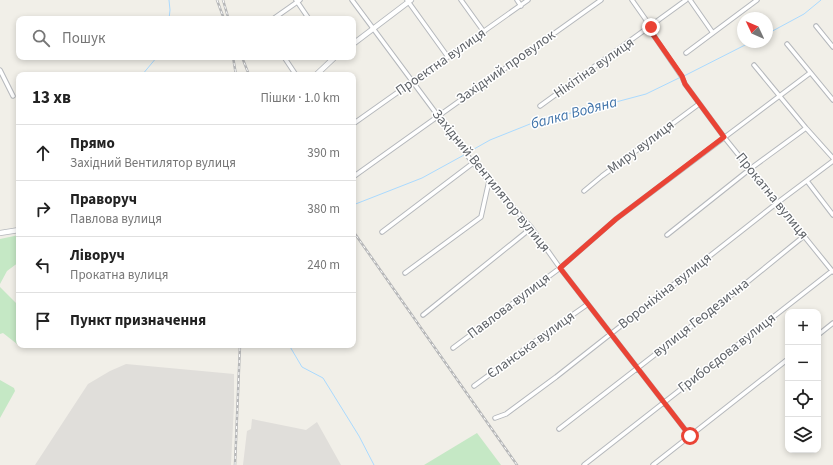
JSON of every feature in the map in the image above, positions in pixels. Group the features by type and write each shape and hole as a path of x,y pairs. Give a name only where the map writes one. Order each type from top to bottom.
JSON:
{"street":[{"name":"Західний Вентилятор вулиця","path":"352,0 473,164 531,227 560,268 690,436"},
{"path":"461,0 484,32"},
{"path":"516,0 520,6"},
{"name":"Проектна вулиця","path":"356,122 528,0"},
{"name":"Західний провулок","path":"356,175 601,0"},
{"name":"Прокатна вулиця","path":"632,0 651,27 652,33 699,104 832,272"},
{"name":"Нікітіна вулиця","path":"540,106 651,27 686,0"},
{"path":"690,0 713,33"},
{"path":"686,53 757,0"},
{"path":"277,16 298,1 307,16"},
{"path":"356,42 409,1 448,57"},
{"path":"816,26 833,47"},
{"path":"787,44 832,98"},
{"path":"286,60 294,72"},
{"path":"319,72 332,60"},
{"path":"754,65 833,158"},
{"path":"0,70 13,96"},
{"name":"Павлова вулиця","path":"453,348 560,268 616,219 810,73"},
{"name":"Миру вулиця","path":"584,191 699,104"},
{"path":"667,235 750,169 806,128"},
{"name":"Вороніхіна вулиця","path":"495,418 506,414 612,334 777,203 833,161"},
{"path":"382,232 473,164"},
{"path":"404,273 481,217 489,181"},
{"path":"807,181 833,215"},
{"path":"423,315 531,227"},
{"path":"0,234 16,231"},
{"name":"вулиця Геодезична","path":"559,429 724,301 804,236"},
{"name":"Грибоєдова вулиця","path":"584,465 832,272"},
{"name":"Єланська вулиця","path":"474,386 540,337 588,304"},
{"path":"821,333 833,324"},
{"path":"653,465 785,361"}],"shaded area":[{"path":"126,364 234,374 231,465 35,465 88,384 110,371"},
{"path":"252,419 306,430 317,422 341,465 243,465 247,431 251,429"}],"green space":[{"path":"16,236 16,264 7,271 0,284 0,239"},
{"path":"0,287 16,303 16,343 3,333 0,334"},
{"path":"0,380 14,388 15,391 0,418"},
{"path":"477,433 501,465 424,465"}],"waterway":[{"path":"169,0 169,16"},
{"name":"балка Водяна","path":"773,31 804,14 821,0"},
{"name":"балка Водяна","path":"684,76 739,48"},
{"path":"144,72 154,60"},
{"name":"балка Водяна","path":"467,153 490,140 545,118 582,111 646,94 681,77"},
{"name":"балка Водяна","path":"356,204 422,178 464,155"},
{"path":"291,348 302,367 323,378 359,436 374,465"}],"railway":[{"path":"217,0 223,16"},
{"path":"223,0 228,16"},
{"path":"234,60 236,72"},
{"path":"243,60 248,72"},
{"path":"356,235 517,465"},
{"path":"235,465 240,348"}],"route":[{"path":"651,27 652,33 682,76 685,84 724,137 616,219 560,268 690,436"}]}
